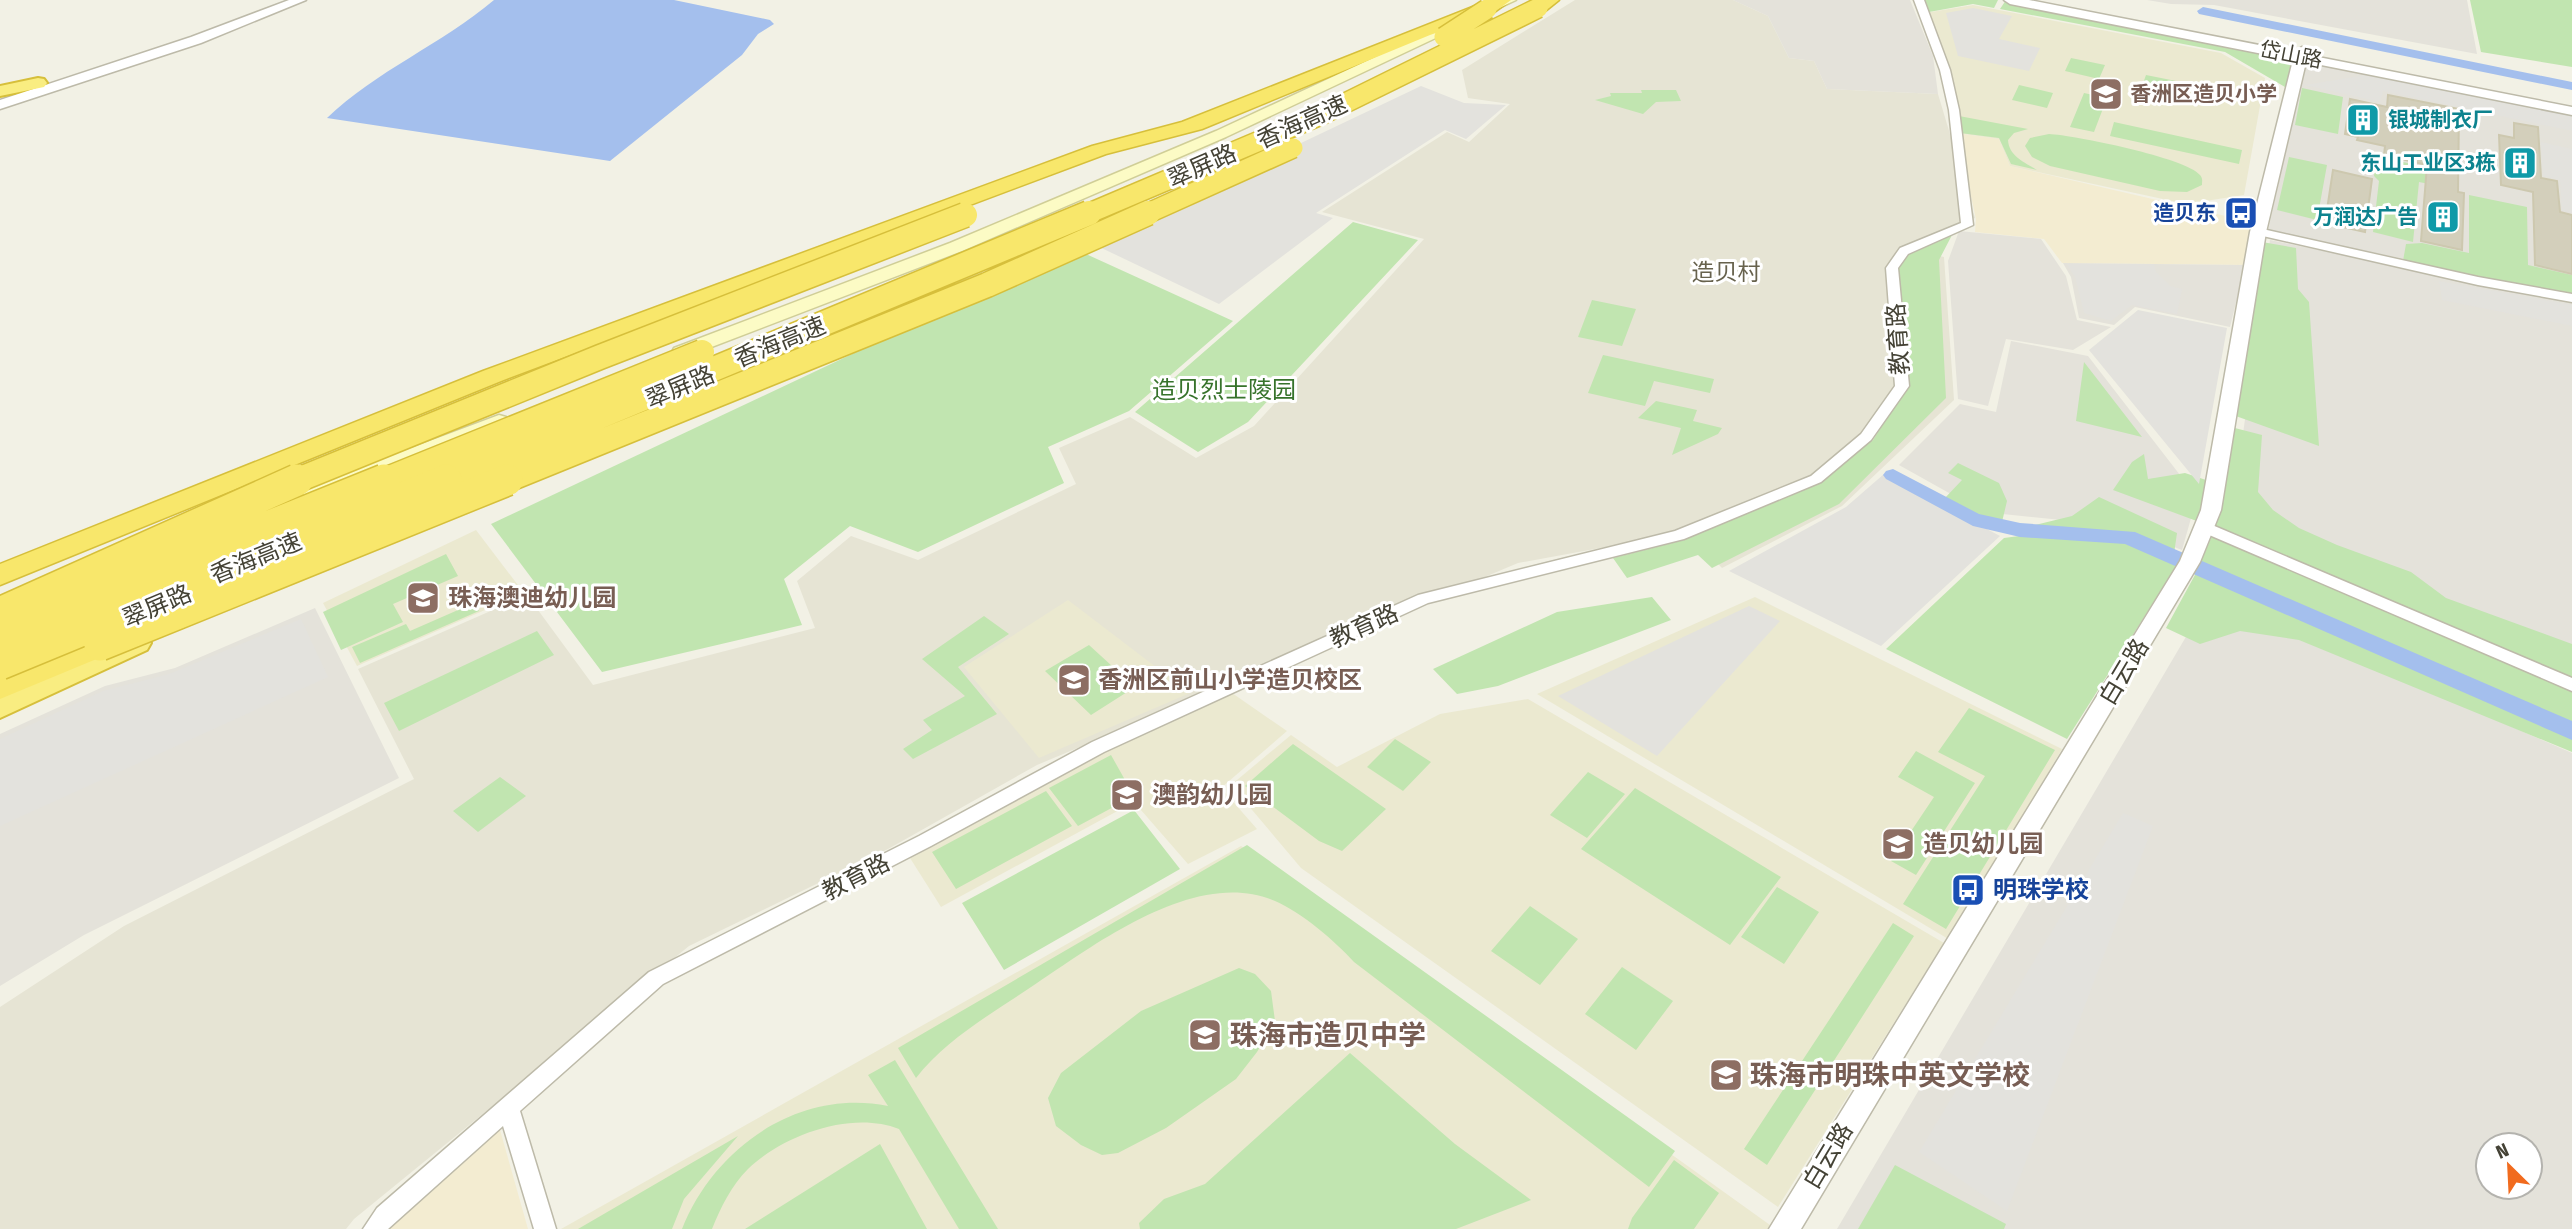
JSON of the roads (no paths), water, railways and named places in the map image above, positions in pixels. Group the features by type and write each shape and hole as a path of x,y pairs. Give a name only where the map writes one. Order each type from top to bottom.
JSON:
{"highway":[{"path":"0,612 72,578 314,474 733,305 1499,3"},
{"name":"香海高速","path":"0,635 1184,155 1304,104 1457,31 1499,3"},
{"path":"0,687 987,285 1156,212 1346,124 1495,43 1544,3"},
{"name":"香海高速","path":"0,664 887,298 1323,114 1544,3"},
{"path":"0,93 38,83"},
{"path":"0,575 492,376 1086,154 1195,125"},
{"path":"0,707 159,633 403,528"}],"main road":[{"name":"翠屏路","path":"0,612 956,247 1221,134 1499,3"},
{"name":"翠屏路","path":"0,672 1050,233 1245,148 1544,3"},
{"path":"403,528 650,400"}],"street":[{"path":"38,83 162,42 274,0"},
{"path":"0,105 196,40 300,0"},
{"name":"教育路","path":"374,1229 385,1216 656,978 925,841 1098,747 1424,599 1679,535 1816,479 1866,437 1902,386 1892,268 1903,251 1966,225 1954,110 1945,70 1919,0"},
{"name":"岱山路","path":"2010,0 2572,104"},
{"name":"岱山路","path":"2045,0 2572,111"},
{"name":"白云路","path":"1784,1229 2190,562 2211,510 2258,232 2301,54"},
{"path":"2258,232 2477,281 2572,298"},
{"path":"2205,527 2572,685"},
{"path":"508,1107 545,1229"}],"water":[{"path":"494,0 674,0 770,20 774,24 758,34 742,55 610,161 327,118 366,86 474,16"}],"waterway":[{"path":"2203,11 2572,86"},
{"path":"1893,475 1973,519 2020,530 2128,537 2572,731"}],"place":[{"name":"香洲区造贝小学","path":"2106,94"},
{"name":"银城制衣厂","path":"2363,120"},
{"name":"东山工业区3栋","path":"2520,163"},
{"name":"造贝东","path":"2241,213"},
{"name":"万润达广告","path":"2443,217"},
{"name":"珠海澳迪幼儿园","path":"423,598"},
{"name":"香洲区前山小学造贝校区","path":"1074,680"},
{"name":"澳韵幼儿园","path":"1127,795"},
{"name":"造贝幼儿园","path":"1898,844"},
{"name":"明珠学校","path":"1968,890"},
{"name":"珠海市造贝中学","path":"1205,1035"},
{"name":"珠海市明珠中英文学校","path":"1726,1075"}],"district":[{"name":"造贝村","path":"1726,272"}],"park label":[{"name":"造贝烈士陵园","path":"1224,390"}]}
